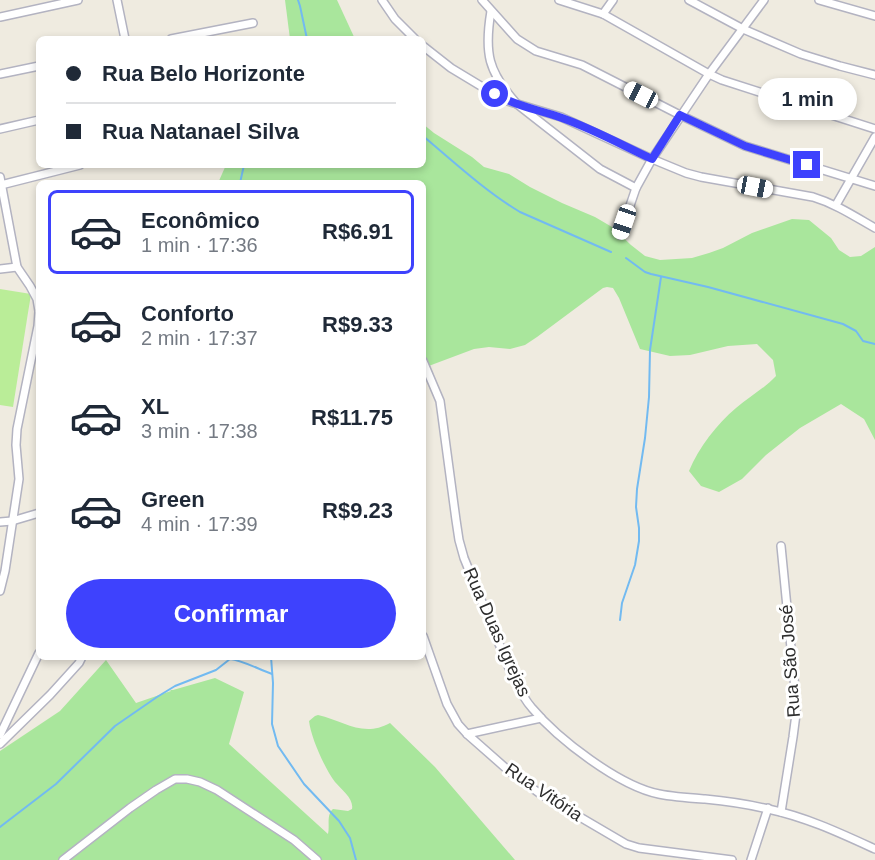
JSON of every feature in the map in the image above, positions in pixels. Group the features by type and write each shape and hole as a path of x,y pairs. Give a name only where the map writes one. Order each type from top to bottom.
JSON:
{"street":[{"path":"0,17 78,0"},
{"path":"117,0 124,36"},
{"path":"382,0 395,19 412,36"},
{"path":"482,0 508,31 536,51 582,65 745,146 875,186"},
{"path":"559,0 603,14 709,74 875,129"},
{"path":"603,14 613,0"},
{"path":"689,0 743,29 801,54 819,61 875,75"},
{"path":"620,235 636,188 652,159 680,115 764,0"},
{"path":"819,0 875,16"},
{"path":"491,11 488,47 498,81 517,104 600,169 636,188"},
{"path":"186,36 253,23"},
{"path":"426,48 451,68 504,100 579,124 686,173 813,197 836,205 875,228"},
{"path":"0,74 36,67"},
{"path":"0,129 36,121"},
{"path":"836,205 875,136"},
{"path":"36,297 17,267 1,181 65,168"},
{"path":"0,269 17,267"},
{"path":"28,283 36,282"},
{"path":"0,591 19,479 17,429 36,336"},
{"name":"Rua Duas Igrejas","path":"426,368 440,401 464,558 519,690 541,718 589,758 645,790 672,796 768,808 815,822 875,849"},
{"path":"0,522 36,514"},
{"name":"Rua São José","path":"781,546 796,714 781,812"},
{"name":"Rua Vitória","path":"426,644 447,704 458,724 509,771 539,793 626,844 639,848 732,860"},
{"path":"0,735 36,658"},
{"path":"0,744 50,695 80,660"},
{"path":"467,734 541,718"},
{"path":"63,860 130,807 176,779 200,782 217,790 294,840 317,860"},
{"path":"752,860 768,808"}],"green space":[{"path":"285,0 337,0 354,36 290,36"},
{"path":"426,126 484,167 509,174 562,203 595,217 612,227 645,256 660,260 692,258 723,248 752,233 792,219 809,220 831,238 839,250 850,257 861,256 875,247 875,440 864,419 841,404 800,428 766,455 742,479 719,492 701,486 689,471 703,445 729,414 776,376 773,360 757,344 728,346 690,355 670,356 640,349 619,298 613,288 607,287 525,345 510,349 489,347 474,349 426,367 426,180 219,180 225,168 426,168"},
{"path":"0,289 31,294 13,407 0,405"},
{"path":"106,660 136,703 170,690 215,678 244,692 229,744 328,834 331,811 333,809 348,811 352,809 352,805 323,761 312,736 309,721 318,715 362,729 371,729 390,723 435,767 515,860 0,860 0,751 60,711"}],"waterway":[{"path":"298,0 306,36"},
{"path":"426,139 482,186 520,212 611,252"},
{"path":"241,180 243,168"},
{"path":"626,258 651,274 843,324 856,331 863,341 875,344"},
{"path":"620,620 622,603 635,565 639,541 637,489 649,397 650,350 661,277"},
{"path":"0,827 56,784 115,726 175,686 216,670 229,660"},
{"path":"235,660 272,674"},
{"path":"271,660 272,724 278,746 304,784 339,821 350,838 356,860"}],"route":[{"path":"495,94 504,100 579,124 652,159 680,115 745,146 807,165"}]}
